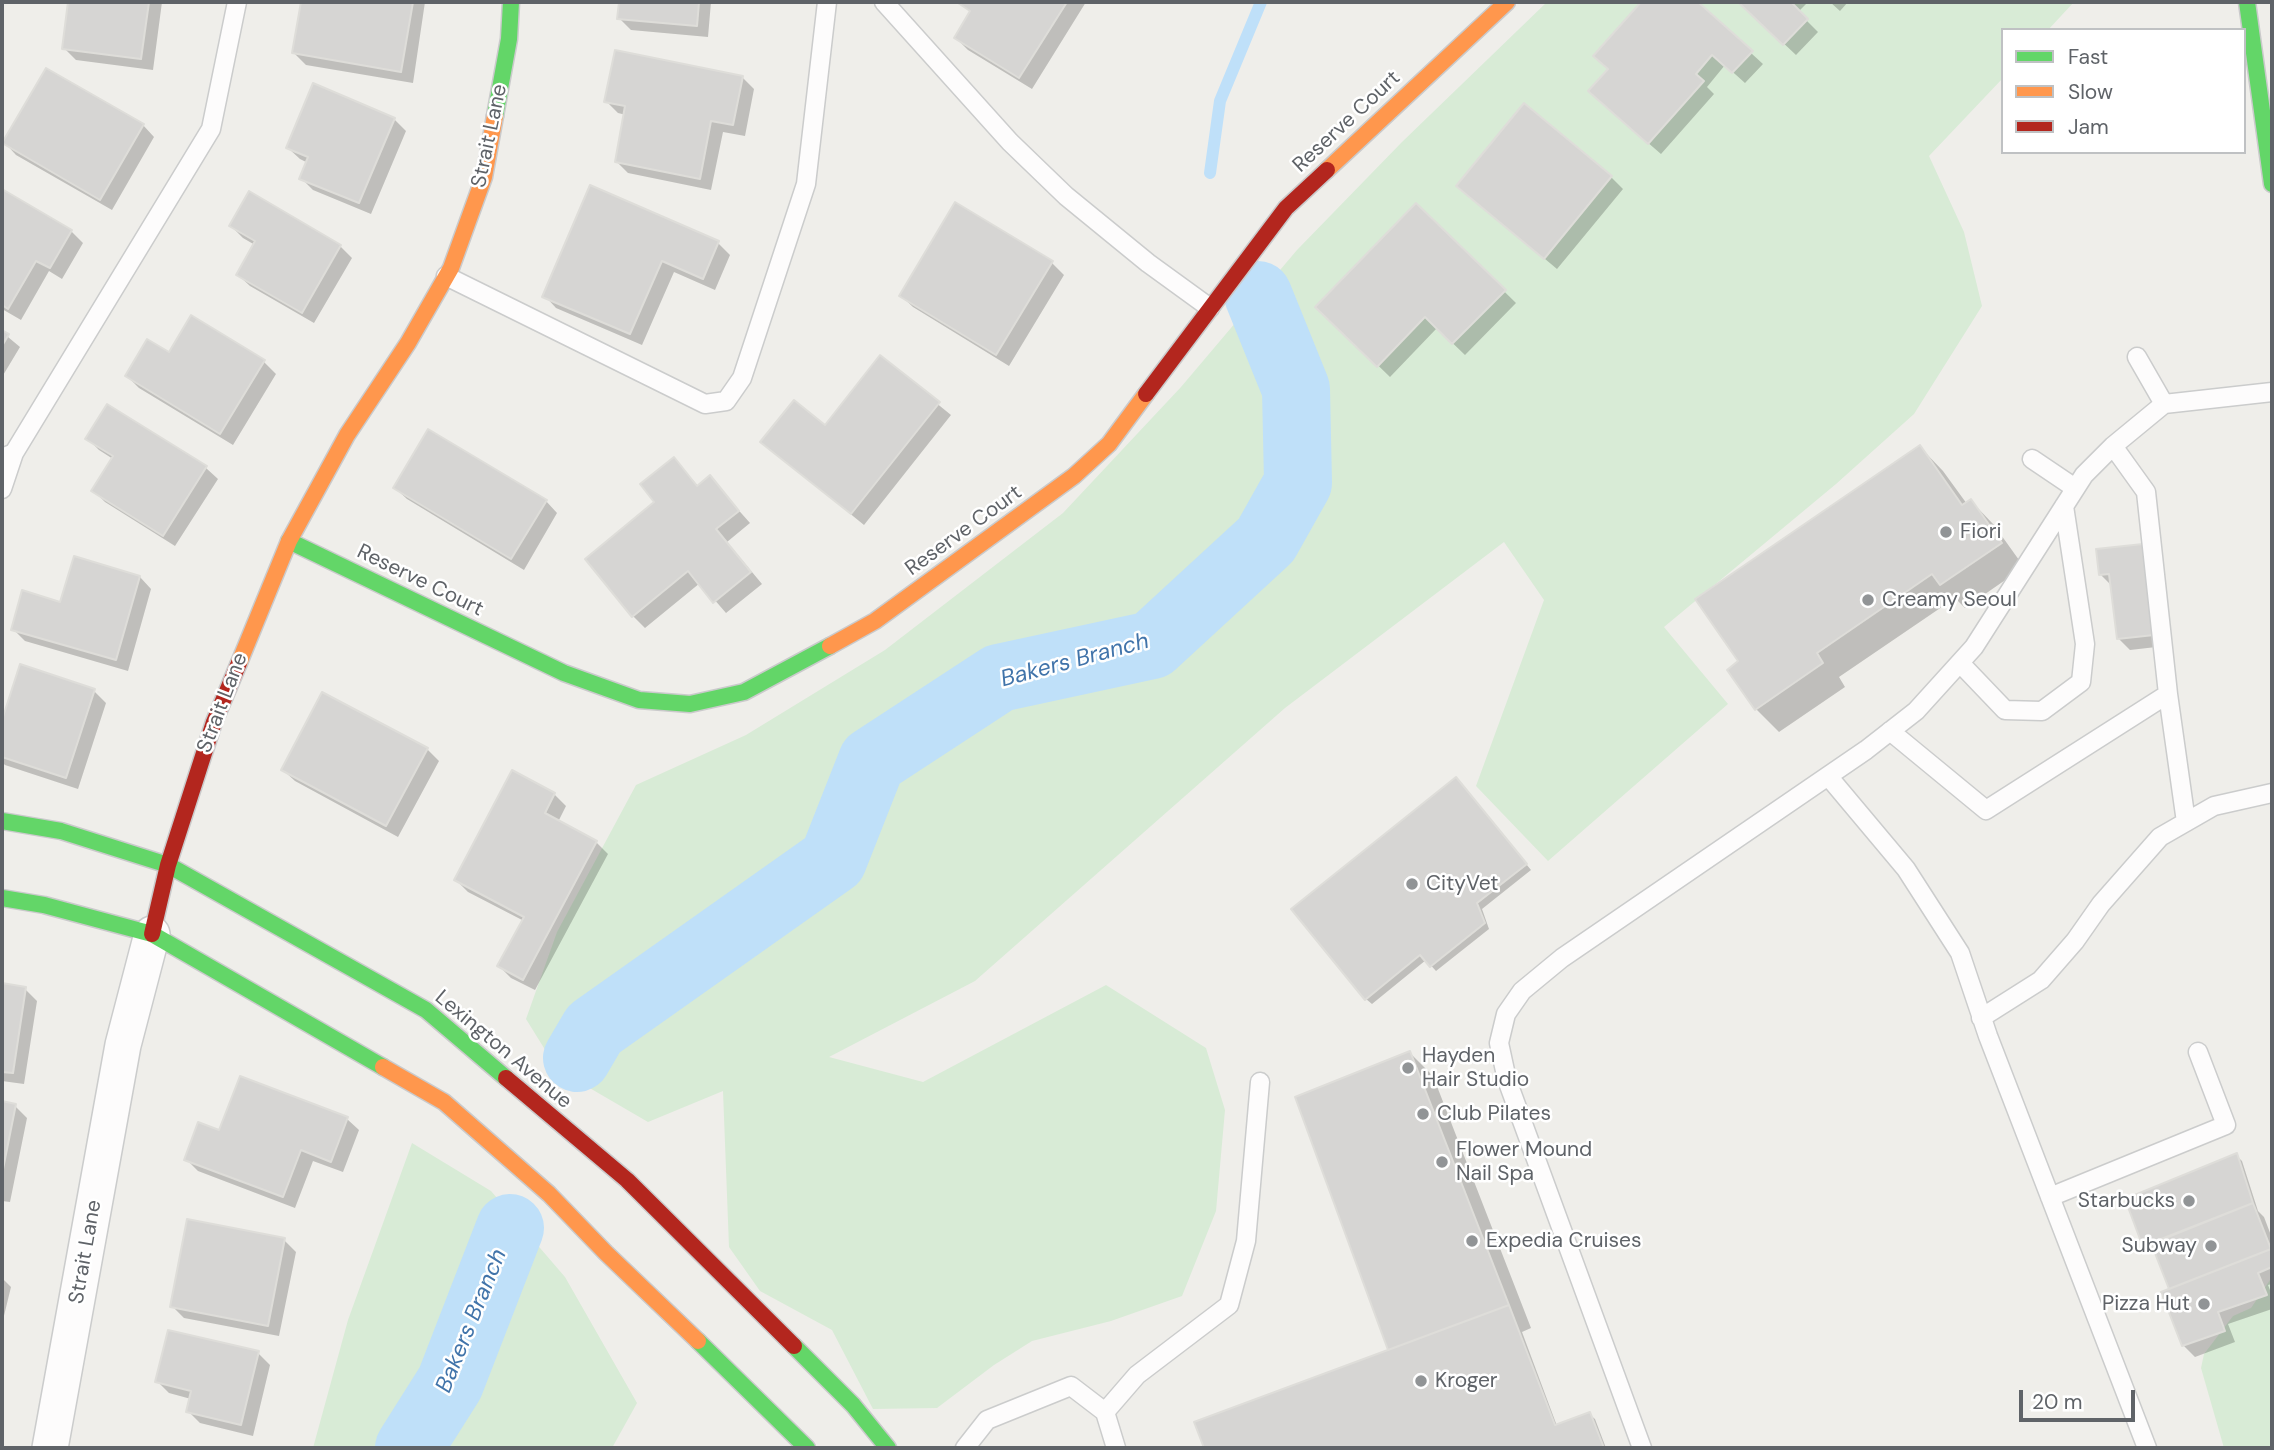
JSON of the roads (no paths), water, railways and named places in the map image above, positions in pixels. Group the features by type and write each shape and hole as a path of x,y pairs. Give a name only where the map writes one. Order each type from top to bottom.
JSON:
{"street":[{"name":"Strait Lane","path":"50,1448 123,1045 168,865 214,722 289,541 348,435 408,343 446,276 484,177 509,39 511,2"},
{"name":"Reserve Court","path":"289,541 564,673 639,700 690,704 744,692 875,621 1074,476 1109,444 1286,208 1507,2"},
{"path":"2246,2 2272,184"},
{"name":"Lexington Avenue","path":"2,821 61,831 168,865 425,1010 627,1180 853,1405 888,1448"},
{"path":"2,898 44,905 152,934 444,1102 549,1194 807,1448"}],"lane":[{"path":"2,489 8,456 211,129 237,2"},
{"path":"446,276 705,404 726,401 742,378 806,184 827,2"},
{"path":"884,2 1010,142 1066,196 1148,263 1210,308"},
{"path":"2137,358 2164,404"},
{"path":"1642,1448 1507,1080 1499,1043 1506,1014 1522,991 1562,958 1867,750 1916,710 1974,647 2084,475 2113,446 2164,404 2272,392"},
{"path":"2113,446 2146,492 2168,694 2186,822"},
{"path":"2032,459 2075,488"},
{"path":"1960,663 2005,710 2042,711 2081,682 2085,644 2064,506"},
{"path":"1890,731 1986,810 2168,694"},
{"path":"1828,776 1906,869 1960,953 1981,1018 2147,1448"},
{"path":"1981,1018 2041,980 2075,941 2101,904 2160,837 2214,806 2272,793"},
{"path":"2050,1197 2225,1125 2198,1052"},
{"path":"1105,1412 1137,1375 1229,1305 1246,1241 1260,1082"},
{"path":"965,1448 987,1420 1071,1386 1105,1412 1116,1448"}],"waterway":[{"name":"Bakers Branch","path":"1210,173 1220,101 1261,2"},
{"name":"Bakers Branch","path":"577,1058 594,1029 833,860 872,761 999,678 1152,645 1266,540 1298,483 1296,389 1258,295"},
{"name":"Bakers Branch","path":"409,1448 450,1383 510,1228"}],"place":[{"name":"Fiori","path":"1946,532"},
{"name":"Creamy Seoul","path":"1868,600"},
{"name":"CityVet","path":"1412,884"},
{"name":"Hayden Hair Studio","path":"1408,1068"},
{"name":"Club Pilates","path":"1423,1114"},
{"name":"Flower Mound Nail Spa","path":"1442,1162"},
{"name":"Starbucks","path":"2189,1201"},
{"name":"Expedia Cruises","path":"1472,1241"},
{"name":"Subway","path":"2211,1246"},
{"name":"Pizza Hut","path":"2204,1304"},
{"name":"Kroger","path":"1421,1381"}]}
